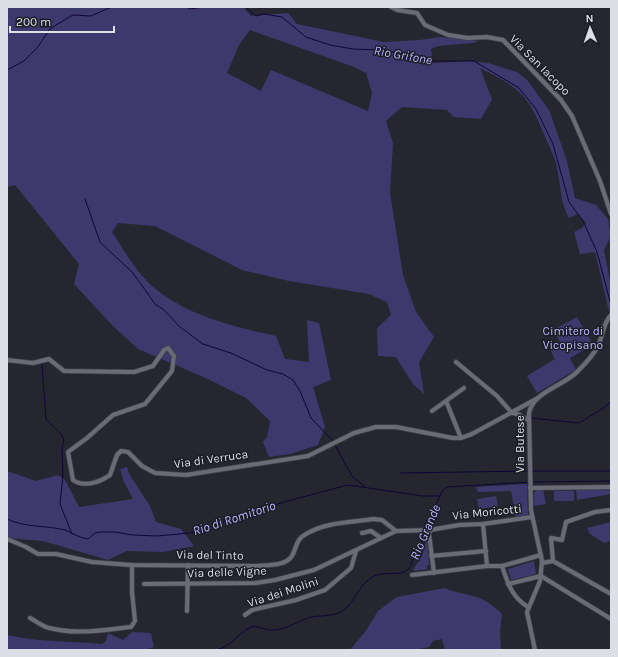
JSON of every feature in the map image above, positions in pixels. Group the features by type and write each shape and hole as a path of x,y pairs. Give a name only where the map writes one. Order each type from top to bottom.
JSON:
{"street":[{"name":"Via San Iacopo","path":"391,7 397,10 417,13 425,25 448,35 468,38 487,37 503,40 567,106 600,181 611,214"},
{"name":"Via Butese","path":"528,607 541,576 542,563 532,517 529,471 529,413 532,404 538,398 566,381 586,363 597,348 606,322 611,315"},
{"name":"Via di Verruca","path":"7,360 33,363 49,359 59,369 70,372 134,372 153,366 164,350 168,348 172,352 174,359 172,371 145,404 113,415 87,438 68,452 74,480 80,484 90,484 110,475 117,455 122,452 128,452 142,466 150,471 176,475 308,456 358,431 381,426 396,427 461,438"},
{"path":"456,362 497,396 512,413 520,415 528,420"},
{"path":"432,411 464,388"},
{"path":"446,401 461,438 472,434 538,398"},
{"path":"522,408 529,413"},
{"path":"520,415 529,413"},
{"path":"530,486 611,487"},
{"path":"553,561 551,538 562,540 566,522 595,512 611,510"},
{"name":"Via Moricotti","path":"396,531 423,529 430,530 458,525 483,524 532,517"},
{"name":"Via del Tinto","path":"7,539 38,554 56,554 92,562 132,565 258,566 280,563 291,557 297,540 304,534 324,526 374,519 382,520 396,531"},
{"path":"483,524 487,566"},
{"path":"430,530 431,556 434,573"},
{"path":"362,533 371,531 381,538"},
{"name":"Via delle Vigne","path":"144,584 256,583 294,576 314,570 396,531"},
{"name":"Via dei Molini","path":"245,615 252,610 296,600 325,590 351,568 356,551"},
{"path":"431,556 486,551"},
{"path":"412,575 487,566 502,566 541,555"},
{"path":"542,563 553,561 611,594"},
{"path":"30,618 40,622 47,628 83,633 131,627 135,622 132,592 132,565"},
{"path":"187,611 188,565"},
{"path":"502,566 508,584 517,599 528,607 528,620 535,650"},
{"path":"508,584 541,576 611,619"}],"green space":[{"path":"7,7 243,7 251,16 288,13 297,24 384,42 420,40 440,37 478,41 473,43 438,46 431,49 433,63 468,61 488,63 517,72 527,80 549,110 567,161 575,198 596,205 608,219 611,236 604,250 611,286 611,320 595,252 580,254 574,232 582,228 586,223 578,214 569,218 566,212 562,200 555,161 540,124 529,103 515,88 480,68 492,99 481,119 454,117 447,110 402,107 386,121 393,143 390,193 403,275 416,312 434,337 419,362 424,394 413,384 396,357 378,356 377,328 391,315 387,302 369,294 289,281 242,270 155,226 118,223 112,232 130,260 146,281 152,286 180,305 195,312 227,324 276,336 285,359 309,362 307,320 319,323 331,380 313,387 325,427 318,445 290,454 269,457 263,442 267,437 270,421 246,398 208,379 138,349 111,324 74,284 79,264 15,185 7,187","holes":["250,30 354,67 366,73 372,93 368,111 271,70 261,91 227,73 239,45"]},
{"name":"Cimitero di Vicopisano","path":"577,317 592,343 591,346 570,358 576,370 537,393 527,376 555,359 550,350 561,344 553,330"},
{"path":"127,467 129,474 150,506 156,522 181,529 194,546 163,552 127,551 108,560 43,541 7,538 7,471 36,481 58,475 65,480 79,507 133,499 124,482 120,469"},
{"path":"527,484 528,515 516,518 511,491 478,492 476,487"},
{"path":"543,489 546,504 534,506 534,493 537,490"},
{"path":"611,489 611,494 577,500 576,490"},
{"path":"554,491 574,491 574,501 554,501"},
{"path":"496,496 498,506 479,509 477,499"},
{"path":"611,522 611,540 604,543 590,534 587,528"},
{"path":"427,537 429,565 427,565 427,569 415,571 413,570 422,556"},
{"path":"534,561 536,574 511,580 508,569"},
{"path":"445,588 484,600 502,614 500,631 501,650 445,650 442,639 433,641 429,647 415,650 350,650 365,632 378,611 397,597"},
{"path":"132,632 151,633 154,647 145,650 7,650 7,635 42,640 102,644 106,641 108,633 123,640"}],"waterway":[{"path":"7,70 24,61 37,48 50,29 56,25 73,15 91,16 111,7"},
{"name":"Rio Grifone","path":"186,7 190,9 205,7"},
{"name":"Rio Grifone","path":"246,7 256,16 264,14 282,17 306,37 330,45 353,49 382,50 421,57 429,61 474,61 519,88 536,109 553,144 569,202 583,221 597,252 611,305"},
{"path":"85,199 100,242 133,273 155,304 164,310 180,327 203,344 231,353 267,370 283,374 293,380 300,391 311,418 334,442"},
{"path":"42,365 46,419 61,434 64,440 62,449 63,475 60,504 72,534"},
{"path":"531,418 579,423 605,407 611,401"},
{"path":"335,445 352,476 364,486"},
{"path":"401,473 529,471"},
{"path":"532,471 611,471"},
{"name":"Rio Grande","path":"533,482 611,481"},
{"name":"Rio Grande","path":"426,529 442,491 447,487 530,482"},
{"name":"Rio di Romitorio","path":"7,519 21,524 58,528 79,537 88,539 95,533 100,532 158,536 199,532 232,519 284,502 348,485 423,496 440,496"},
{"name":"Rio Grande","path":"217,650 227,645 253,626 268,630 279,630 311,617 333,615 344,610 352,602 369,579 383,574 401,573 409,569 425,532"},
{"name":"Rio Grande","path":"7,649 12,650"}]}
